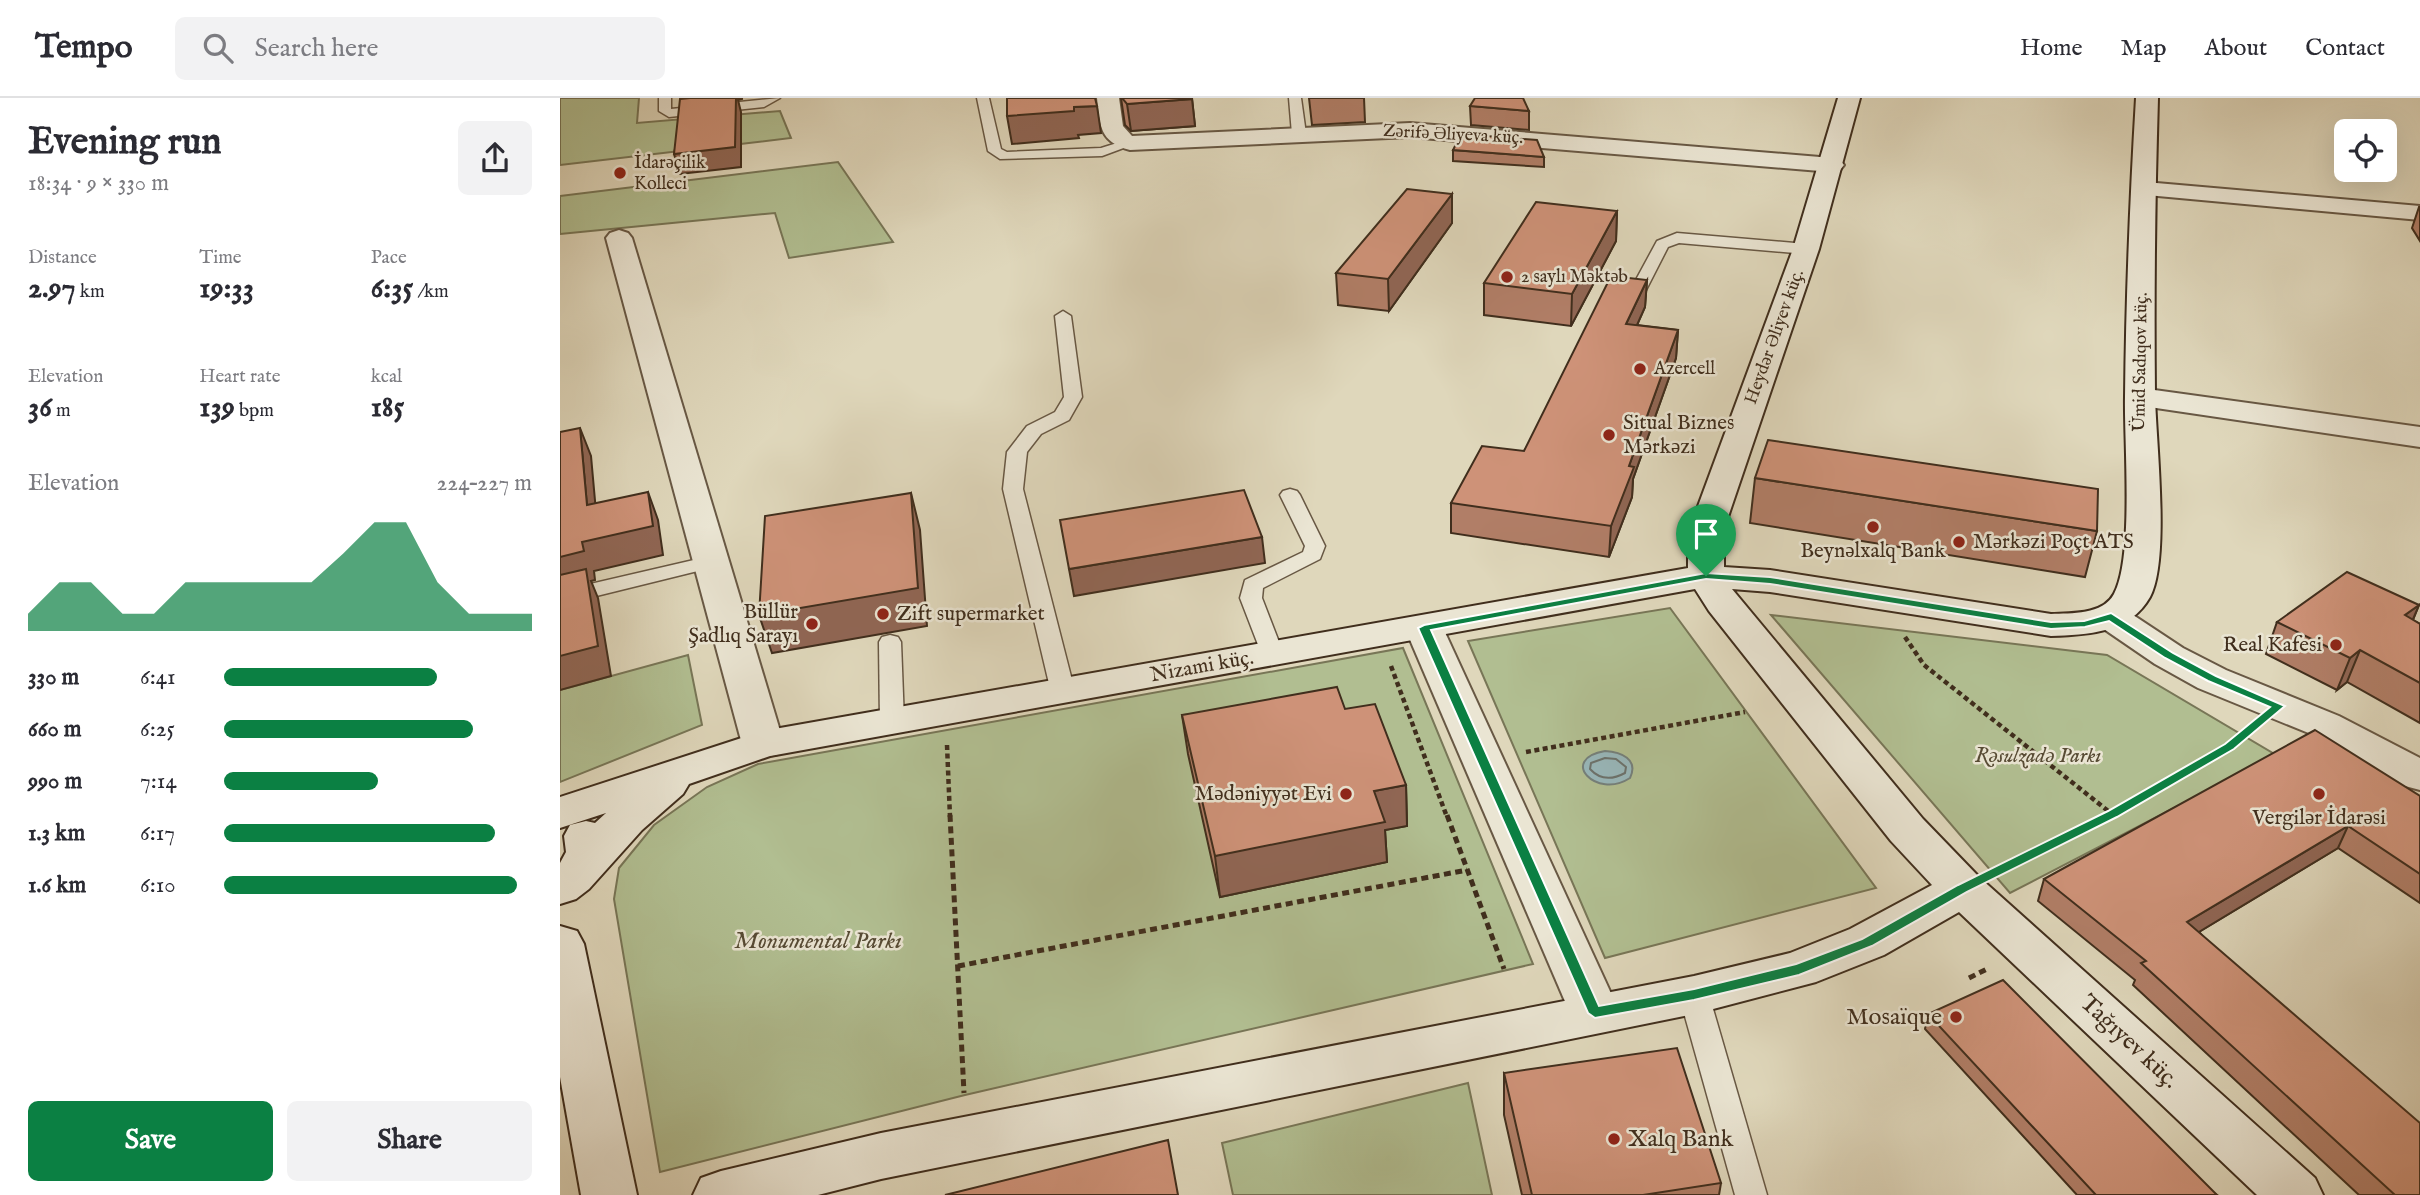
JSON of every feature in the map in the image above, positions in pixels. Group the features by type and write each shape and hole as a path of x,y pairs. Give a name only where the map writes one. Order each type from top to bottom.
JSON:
{"street":[{"path":"1108,98 1114,134 1119,140 1130,143"},
{"name":"Heydər Əliyev küç.","path":"1706,576 1706,545 1711,517 1806,249 1832,166 1849,98"},
{"name":"Ümid Sadıqov küç.","path":"2111,617 2132,596 2141,565 2140,397 2147,98"},
{"name":"Zərifə Əliyeva küç.","path":"1130,143 1299,134 1407,119 1832,166"},
{"path":"2145,189 2420,213"},
{"path":"620,238 763,744"},
{"path":"2140,397 2420,438"},
{"name":"Nizami küç.","path":"560,813 763,744 1706,576 1770,580 2051,625 2085,624 2111,617"},
{"name":"Tağıyev küç.","path":"1706,576 1722,603 1907,830 1963,889 2295,1195"},
{"path":"2111,617 2169,656 2212,679 2365,744 2420,776"},
{"path":"1424,628 1595,1013"},
{"path":"573,873 646,801 699,764"},
{"path":"560,824 580,830 588,838 590,848 573,873"},
{"path":"721,1195 881,1156 1694,995 1799,969 1867,942 1963,889"},
{"path":"560,944 609,1195"}],"lane":[{"path":"664,98 665,111 669,113 764,103 774,98"},
{"path":"983,98 995,150 1005,156 1102,152 1130,143"},
{"path":"1295,98 1299,134"},
{"path":"1639,289 1662,244 1677,238 1806,249"},
{"path":"1063,316 1073,397 1062,416 1034,430 1017,452 1013,489 1063,692"},
{"path":"1273,655 1251,598 1252,584 1313,555 1315,545 1290,495"},
{"path":"560,598 711,562"},
{"path":"890,642 892,722"},
{"path":"1694,995 1751,1195"}],"path":[{"path":"1900,630 1924,665 2112,814"},
{"path":"1391,665 1504,969"},
{"path":"1963,889 2112,814 2230,747 2279,706"},
{"path":"1517,754 1745,712"},
{"path":"946,730 965,1095"},
{"path":"958,966 1466,870"}],"green space":[{"path":"560,98 639,98 637,123 780,111 791,138 560,165"},
{"path":"838,162 893,242 789,258 775,213 560,234 560,196"},
{"path":"1670,608 1876,888 1605,958 1468,641"},
{"name":"Rəsulzadə Parkı","path":"1771,615 2107,655 2276,755 2010,893"},
{"name":"Monumental Parkı","path":"1403,648 1533,964 965,1095 660,1172 614,899 619,868 654,825 707,787 758,764"},
{"path":"688,655 702,725 560,782 560,690"},
{"path":"1468,1083 1492,1195 1233,1195 1222,1143"}],"water":[{"path":"1605,751 1622,755 1630,761 1630,778 1605,784 1587,776 1583,769 1584,762 1591,755"}],"building":[{"path":"736,98 735,147 674,154 680,99"},
{"path":"1007,98 1095,98 1097,106 1074,107 1074,111 1007,116"},
{"path":"1122,98 1192,98 1192,99 1127,104"},
{"path":"1475,98 1523,98 1529,111 1470,106"},
{"path":"1461,134 1537,140 1544,157 1453,150"},
{"path":"1407,189 1452,194 1388,279 1336,273"},
{"path":"1536,202 1617,211 1572,294 1484,283"},
{"path":"1611,276 1647,280 1626,324 1678,330 1629,466 1634,467 1611,526 1451,503 1482,446 1524,451"},
{"path":"580,428 587,505 648,492 653,526 582,542 584,551 560,557 560,432"},
{"path":"1768,440 2098,489 2097,531 1755,478"},
{"path":"1244,490 1262,537 1069,569 1060,520"},
{"path":"911,493 918,588 759,615 765,516"},
{"path":"586,569 598,646 560,656 560,575"},
{"path":"2347,572 2419,605 2405,615 2420,624 2420,683 2360,650 2350,658 2277,622"},
{"path":"1337,687 1345,709 1375,704 1406,785 1374,791 1385,822 1215,856 1182,715"},
{"path":"2315,730 2420,796 2420,874 2348,826 2187,922 2420,1123 2420,1195 2395,1195 2141,963 2146,961 2044,879"},
{"path":"2003,980 2217,1195 2096,1195 1928,1014"},
{"path":"1677,1048 1721,1183 1643,1195 1532,1195 1504,1073"},
{"path":"1168,1140 1178,1195 945,1195"}],"place":[{"name":"İdarəçilik Kolleci","path":"620,173"},
{"name":"2 saylı Məktəb","path":"1507,277"},
{"name":"Azercell","path":"1640,369"},
{"name":"Situal Biznes Mərkəzi","path":"1609,435"},
{"name":"Beynəlxalq Bank","path":"1873,527"},
{"name":"Mərkəzi Poçt ATS","path":"1959,542"},
{"name":"Zift supermarket","path":"883,614"},
{"name":"Büllür Şadlıq Sarayı","path":"812,624"},
{"name":"Real Kafesi","path":"2336,645"},
{"name":"Mədəniyyət Evi","path":"1346,794"},
{"name":"Vergilər İdarəsi","path":"2319,794"},
{"name":"Mosaïque","path":"1956,1017"},
{"name":"Xalq Bank","path":"1614,1139"}],"route":[{"path":"1706,576 1770,580 2009,621 2051,625 2085,624 2111,617 2169,656 2212,679 2279,706 2230,747 2112,814 1963,889 1867,942 1799,969 1694,995 1595,1013 1424,628 1706,576"}]}
